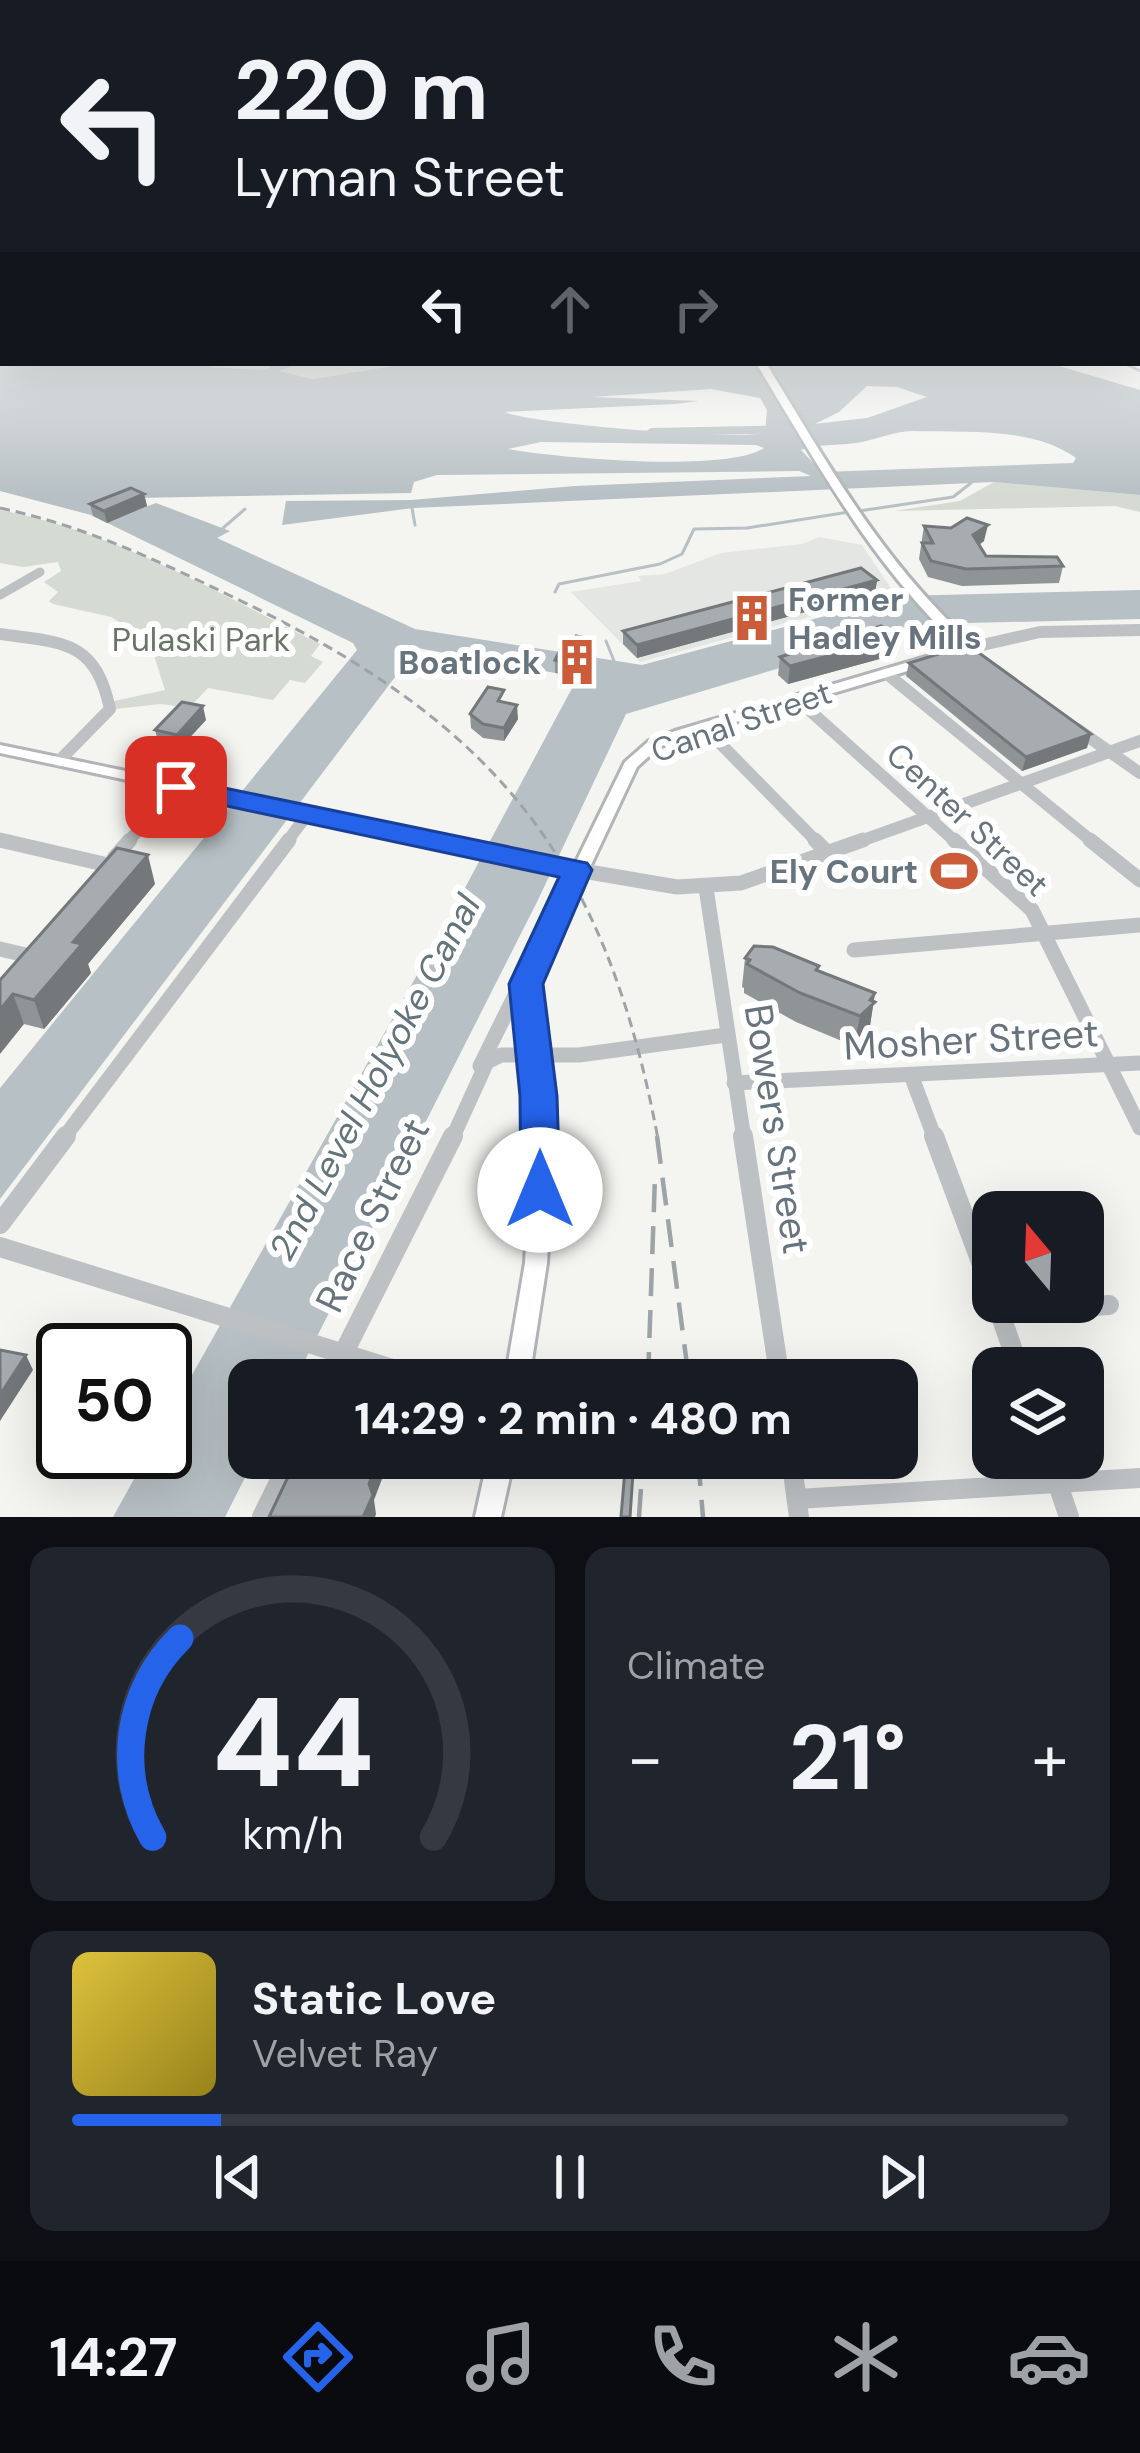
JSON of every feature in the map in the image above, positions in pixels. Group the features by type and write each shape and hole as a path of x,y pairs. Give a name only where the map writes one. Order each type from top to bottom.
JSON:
{"main road":[{"path":"763,366 861,523 911,592 969,648"},
{"path":"943,626 943,651"},
{"name":"Canal Street","path":"534,961 568,868 638,756 664,740 886,673 943,651 969,648"},
{"path":"0,749 568,868"},
{"path":"521,1359 538,1230 541,1134 526,991 534,961"},
{"path":"488,1517 496,1479"}],"street":[{"path":"0,595 40,572"},
{"path":"969,648 1040,632 1140,630"},
{"path":"0,634 68,645 88,652 98,666 110,709 59,761"},
{"path":"969,648 989,664"},
{"path":"886,673 1140,880"},
{"name":"Center Street","path":"797,699 1022,899 1045,934 1140,1128"},
{"path":"1072,725 1140,773"},
{"path":"704,727 828,853"},
{"path":"568,868 706,888 741,883 1140,742"},
{"path":"90,887 176,787"},
{"path":"0,1224 303,814"},
{"path":"0,840 108,865"},
{"name":"Bowers Street","path":"706,888 777,1359"},
{"path":"854,950 1140,926"},
{"path":"0,949 24,963 45,939"},
{"name":"Race Street","path":"332,1359 333,1350 419,1209 476,1082 490,1038 534,961"},
{"path":"476,1082 494,1057 535,1058 726,1035"},
{"name":"Mosher Street","path":"734,1083 1140,1063"},
{"path":"911,1075 972,1239"},
{"path":"0,1247 362,1359"},
{"path":"1104,1305 1109,1305"},
{"path":"798,1508 1140,1478"},
{"path":"262,1517 281,1479"},
{"path":"1056,1479 1069,1517"}],"shaded area":[{"path":"819,537 862,545 895,594 640,662 571,592 641,581 638,576 665,574 721,553 802,544"}],"green space":[{"path":"393,366 313,379 278,371 210,367"},
{"path":"994,482 1140,495 1140,512 1115,506 894,511 960,501"},
{"name":"Pulaski Park","path":"0,510 84,533 164,566 320,644 311,656 323,662 305,683 290,680 273,700 208,688 189,708 161,704 115,709 114,701 165,690 149,640 111,617 49,601 58,592 44,582 61,571 58,562 23,567 0,563"}],"water":[{"name":"2nd Level Holyoke Canal","path":"0,366 267,370 292,366 279,371 313,379 393,366 1059,366 1140,390 1140,495 994,482 413,508 282,525 286,501 411,500 575,486 811,476 799,471 437,475 414,482 411,493 134,498 230,531 217,538 415,629 642,665 900,596 1140,590 1140,619 927,624 626,714 537,902 306,1359 228,1359 228,1479 244,1479 225,1517 113,1517 134,1479 192,1479 192,1375 444,927 578,677 417,648 0,1199 0,1088 357,650 353,643 91,515 0,491","holes":["867,386 897,387 927,397 850,424 816,429 815,424 839,412","711,389 760,398 767,410 765,433 747,435 634,430 505,412 675,404 699,401 592,397","905,432 1018,436 1076,458 1073,463 822,472 801,450","541,442 764,448 744,456 679,462 508,449"]}],"building":[{"path":"131,488 144,494 104,511 90,504"},
{"path":"967,518 988,525 973,535 986,556 1057,557 1063,566 966,569 931,561 922,543 933,543 924,526 951,528"},
{"path":"861,568 877,580 637,645 623,631"},
{"path":"881,626 897,638 790,666 780,657"},
{"path":"576,636 592,639 578,664 555,660 559,652 566,653"},
{"path":"968,645 1091,734 1026,757 909,663"},
{"path":"488,687 504,690 498,701 517,705 504,728 483,724 470,714"},
{"path":"182,702 203,706 177,735 155,730"},
{"path":"117,848 148,855 73,942 82,944 34,1000 13,994 0,1010 0,980"},
{"path":"754,946 773,947 819,966 816,970 875,993 870,1000 875,1002 860,1016 800,993 747,964 750,960 745,958"},
{"path":"0,1350 26,1355 0,1395"},
{"path":"287,1479 371,1479 373,1495 363,1517 269,1517"},
{"path":"624,1479 633,1479 630,1517 621,1517"}],"waterway":[{"path":"651,432 805,429 875,421"},
{"path":"859,511 953,497 971,483"},
{"path":"412,508 415,525"},
{"path":"223,528 245,509"},
{"path":"555,592 559,584 660,564 682,554 694,529 747,528 849,512"},
{"path":"606,641 614,661"}],"railway":[{"path":"0,508 92,535 237,599 327,646 404,696 470,750 524,809 570,876 606,953 635,1040 658,1139"},
{"path":"657,1136 686,1359"},
{"path":"649,1359 655,1176"},
{"path":"639,1517 642,1479"},
{"path":"700,1479 703,1517"}],"place":[{"name":"Former Hadley Mills","path":"752,618"},
{"name":"Boatlock","path":"577,662"},
{"name":"Ely Court","path":"954,871"}],"route":[{"path":"176,787 577,870 526,984 541,1134 540,1190"}]}
